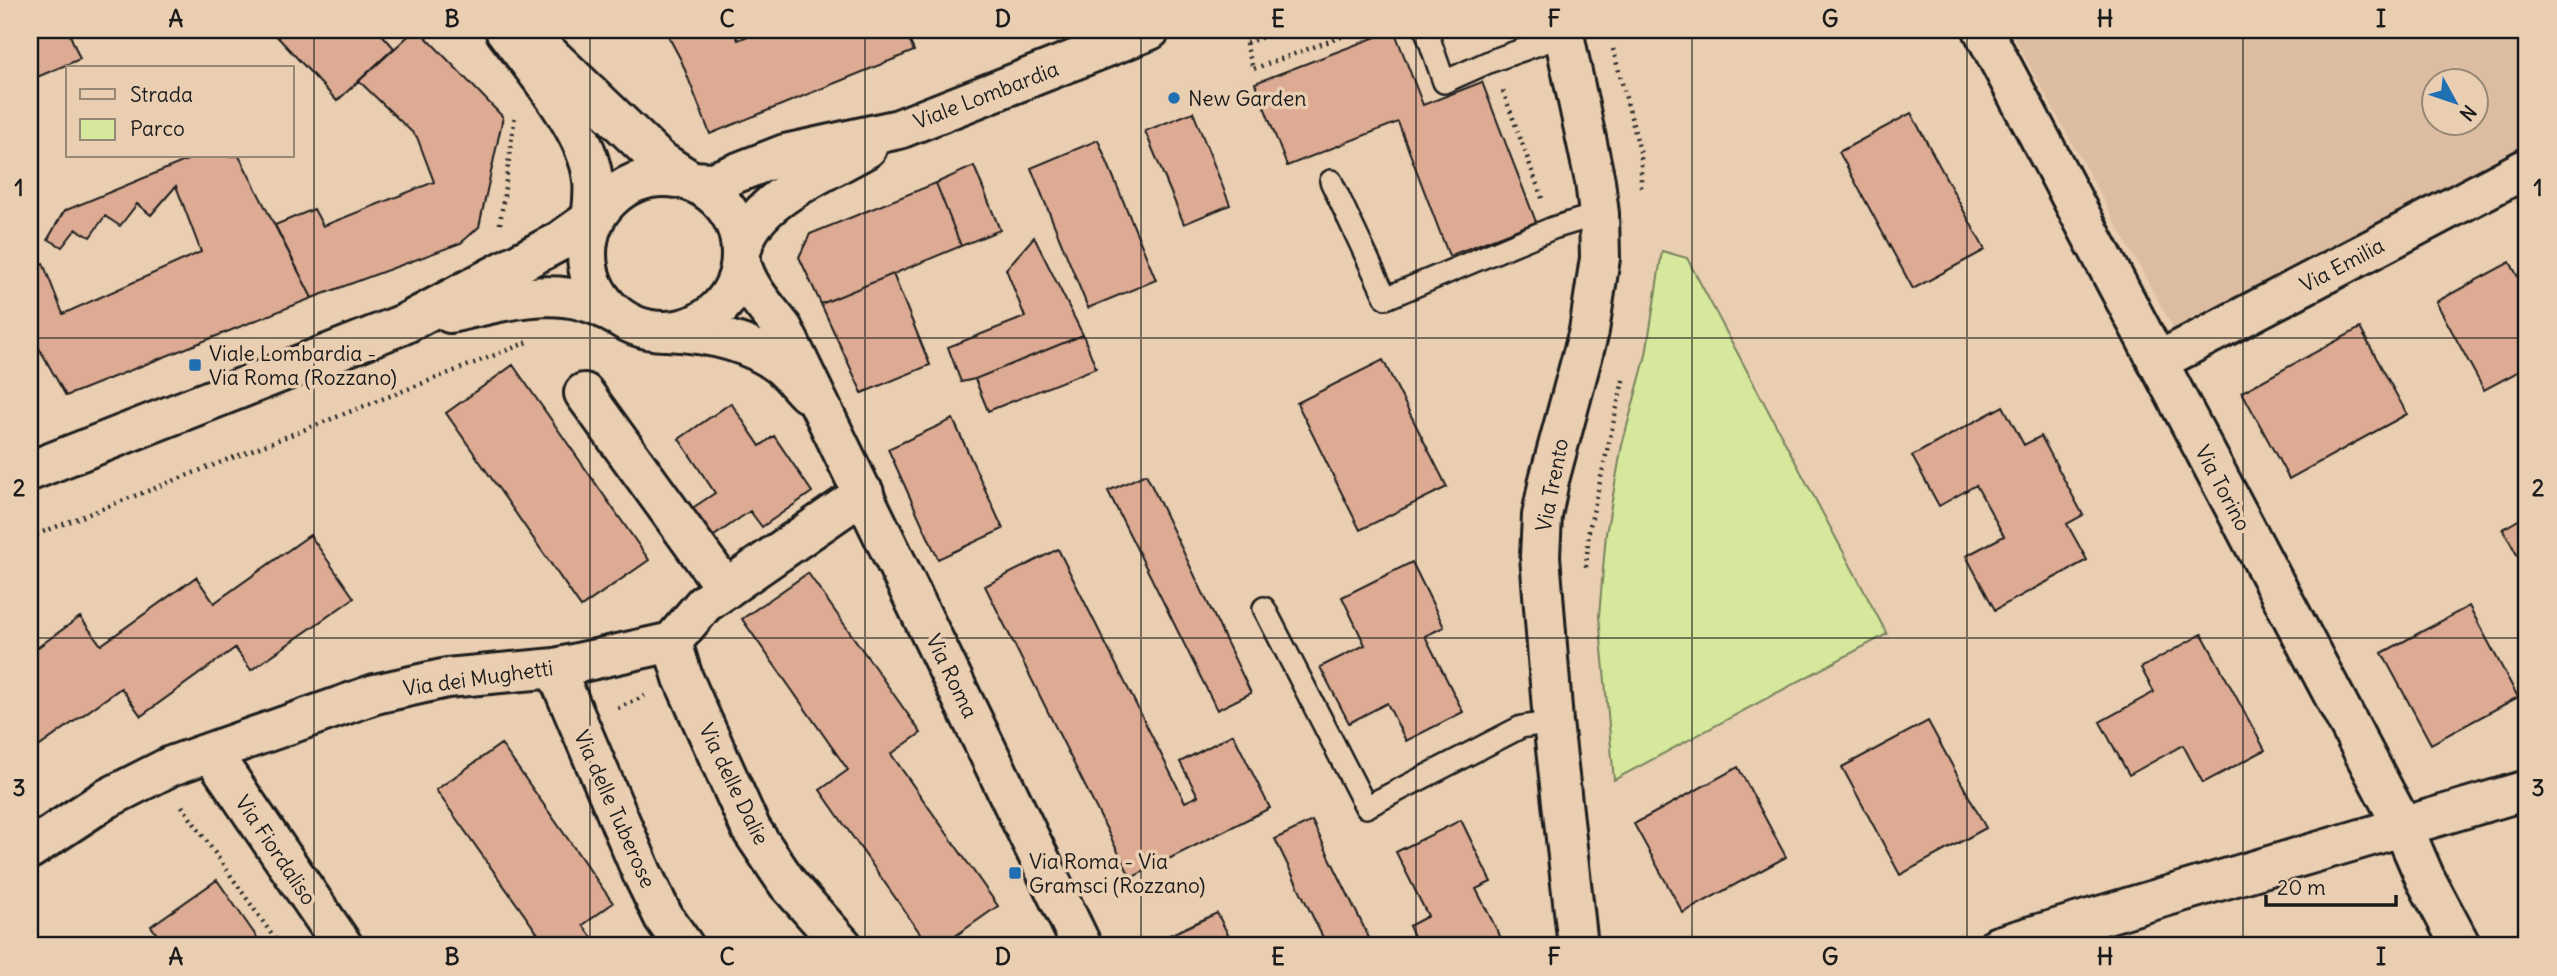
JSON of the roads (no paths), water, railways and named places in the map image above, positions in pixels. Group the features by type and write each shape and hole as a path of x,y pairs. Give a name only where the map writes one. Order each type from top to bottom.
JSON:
{"street":[{"path":"505,30 559,104 584,148 594,182 595,221 587,260 592,282 606,305 620,318"},
{"path":"404,324 500,303 551,296 589,300 644,329 667,331 693,326 710,317 721,307 736,283 741,255 737,227 726,207 710,191 669,168 648,150 523,30"},
{"name":"Viale Lombardia","path":"741,255 748,230 775,200 899,129 1150,30"},
{"name":"Via Torino","path":"1983,30 2403,827 2425,878 2461,946"},
{"name":"Via Trento","path":"1564,32 1600,214 1600,258 1589,331 1549,480 1542,516 1540,556 1553,722 1578,946"},
{"name":"Viale Lombardia","path":"691,181 713,182 785,154 899,129"},
{"name":"Via Emilia","path":"2157,362 2527,168"},
{"path":"30,471 404,324 595,221 621,190 644,179 666,176 691,181"},
{"name":"Via Roma","path":"741,255 745,276 783,329 1082,946"},
{"name":"Via Roma","path":"667,331 702,333 757,351 780,365 821,407"},
{"path":"584,393 726,589"},
{"path":"673,642 704,604 864,493"},
{"name":"Via dei Mughetti","path":"30,849 106,799 171,766 375,694 447,678 555,668 673,642"},
{"name":"Via delle Dalie","path":"673,642 683,678 751,829 788,884 843,946"},
{"name":"Via delle Tuberose","path":"555,668 642,873 664,918 684,946"},
{"name":"Via Fiordaliso","path":"211,752 343,946"},
{"path":"1998,946 2527,790"}],"lane":[{"path":"1426,30 1444,82 1564,32"},
{"path":"1331,181 1386,298 1553,228 1600,214"},
{"path":"1264,608 1366,807 1521,727 1553,722"}],"place":[{"name":"New Garden","path":"1174,98"},
{"name":"Viale Lombardia - Via Roma (Rozzano)","path":"195,365"},
{"name":"Via Roma - Via Gramsci (Rozzano)","path":"1015,873"}]}
